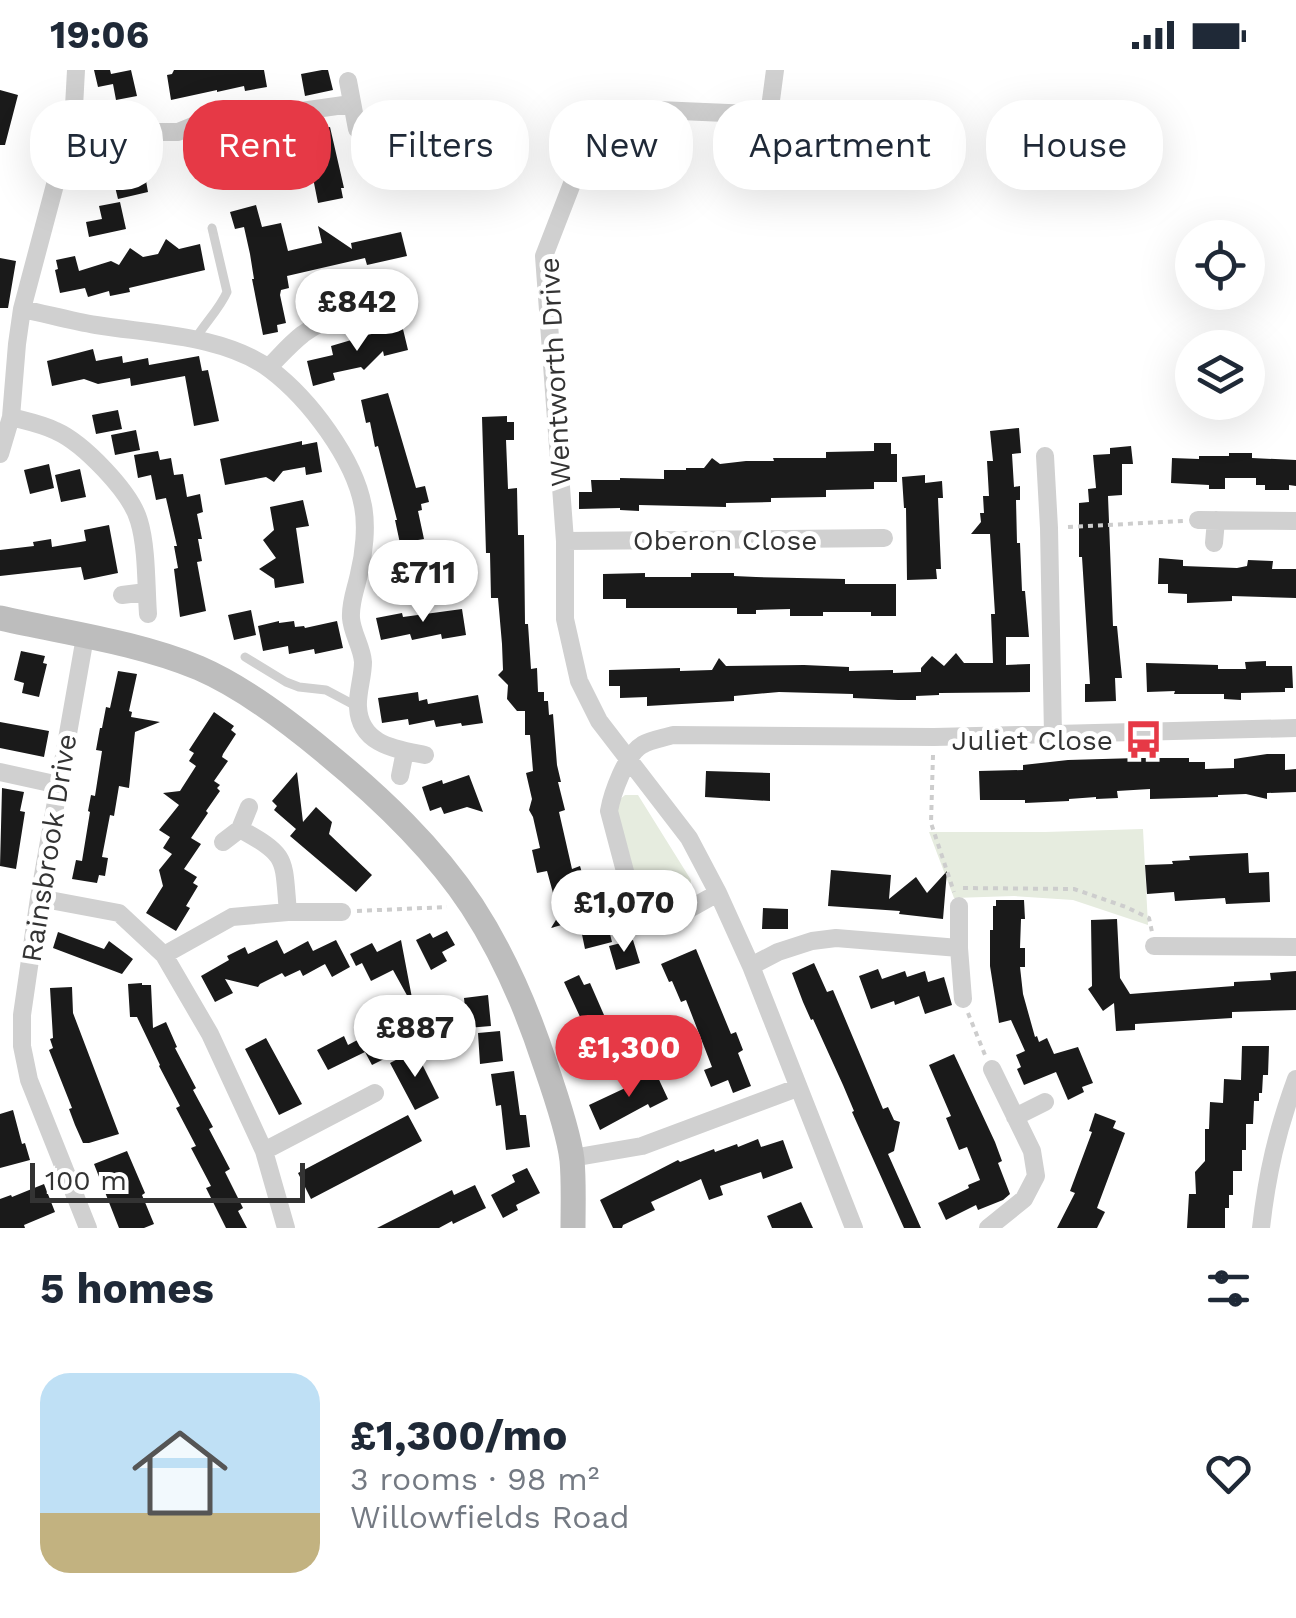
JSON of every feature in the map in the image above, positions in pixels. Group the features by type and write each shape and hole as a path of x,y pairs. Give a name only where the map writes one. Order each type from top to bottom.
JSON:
{"street":[{"path":"74,100 76,70"},
{"path":"771,100 775,70"},
{"path":"163,132 178,132 217,116 287,113 351,104 348,81"},
{"name":"Wentworth Drive","path":"713,112 658,110 580,163 544,256 565,541 565,619 579,681 599,721 689,838 718,893 854,1228"},
{"path":"0,454 11,417 22,309 54,190"},
{"path":"347,286 356,306"},
{"path":"268,368 307,331 383,296"},
{"path":"22,309 95,325 180,336 236,352 268,368 301,397 335,443 364,507 360,572 351,620 363,659 358,707 363,725 389,748 425,755"},
{"path":"11,417 54,430 75,442 134,504 141,526 148,614"},
{"path":"1045,456 1053,735"},
{"path":"1214,543 1207,520 1296,521"},
{"name":"Oberon Close","path":"565,541 884,538"},
{"path":"122,595 146,592"},
{"path":"0,618 160,654 203,670 274,712 360,780 412,831 471,906 528,1011 572,1158 573,1228"},
{"name":"Rainsbrook Drive","path":"84,637 39,898 22,1015 22,1046 29,1080 85,1227"},
{"path":"718,893 684,912 668,916 644,911 630,894 608,811 629,758 640,745 674,735 934,737 1296,728"},
{"path":"400,776 405,751"},
{"path":"0,772 59,784"},
{"path":"223,842 240,829 250,807"},
{"path":"240,829 272,847 282,862 288,912"},
{"path":"956,897 963,1000"},
{"path":"39,898 119,913 164,955 210,1034 264,1151 286,1228"},
{"path":"164,955 232,917 342,912"},
{"path":"750,966 778,952 836,938 959,948"},
{"path":"1154,946 1296,947"},
{"path":"0,1014 22,1015"},
{"path":"988,1228 1024,1199 1036,1176 1032,1151 992,1069"},
{"path":"1260,1228 1266,1180 1296,1079"},
{"path":"572,1158 642,1146 797,1088"},
{"path":"264,1151 363,1092"},
{"path":"1015,1117 1045,1102"}],"lane":[{"path":"194,340 227,292 212,228"},
{"path":"245,657 299,688 326,690 358,707"}],"path":[{"path":"1049,528 1207,520"},
{"path":"934,737 932,824 956,897 1074,889 1149,918 1154,946"},
{"path":"342,912 471,906"},
{"path":"963,1000 992,1069"}],"shaded area":[{"path":"625,795 638,795 691,880 688,895 676,905 657,908 642,895 617,811 619,800"},
{"path":"1143,829 1148,925 1073,900 1014,896 954,898 929,832 1045,832"}],"building":[{"path":"94,70 110,70 111,74 131,70 137,96 116,100 113,84 98,87"},
{"path":"174,70 264,70 267,87 245,91 244,86 171,100 167,75"},
{"path":"328,70 333,90 305,96 301,74"},
{"path":"0,90 18,95 5,145 0,145"},
{"path":"331,131 343,198 318,203 315,190 331,190"},
{"path":"116,190 148,190 148,192 118,199"},
{"path":"120,202 126,229 89,237 86,222 102,219 99,206"},
{"path":"256,205 262,227 281,223 288,251 322,243 318,226 352,249 351,243 401,232 407,256 367,265 365,258 287,276 289,288 281,290 280,295 286,323 277,325 278,332 263,335 244,227 235,229 230,212"},
{"path":"166,239 179,249 200,244 205,270 110,296 109,291 88,297 85,288 60,293 56,260 75,256 79,271 111,261 119,265 130,248 143,257 158,254"},
{"path":"0,258 16,261 8,308 0,308"},
{"path":"402,325 408,350 384,356 383,351 364,370 361,367 333,373 335,380 313,386 307,361 333,355 331,346"},
{"path":"93,349 96,361 122,356 123,363 148,358 149,365 199,356 202,371 208,370 219,421 194,426 185,376 131,386 130,378 98,384 84,379 52,386 47,361"},
{"path":"388,393 416,488 425,486 429,502 421,504 422,510 418,511 424,539 418,540 424,576 399,580 394,550 401,548 397,520 378,446 375,447 370,422 366,423 361,400"},
{"path":"118,410 122,429 96,434 92,415"},
{"path":"507,416 507,422 514,422 514,440 506,440 508,489 517,488 518,535 524,535 525,624 531,669 537,668 538,692 544,692 549,715 553,714 558,782 565,810 559,812 572,869 580,866 596,921 606,918 612,942 585,949 579,920 551,928 559,915 547,871 537,873 532,850 540,848 529,810 532,799 526,773 533,771 530,735 525,735 525,711 517,711 507,699 508,685 498,675 503,670 502,644 498,598 491,598 490,553 486,553 482,417"},
{"path":"1019,428 1021,453 1012,454 1014,487 1020,486 1020,500 1016,500 1017,543 1029,637 1006,637 1006,665 1030,664 1030,692 939,693 916,696 916,700 898,700 779,692 734,696 734,701 647,706 647,697 620,698 620,686 609,686 609,670 712,670 719,658 726,666 804,665 893,673 921,672 932,656 944,666 956,653 964,663 993,663 991,614 995,614 990,534 971,534 981,522 980,513 984,513 983,496 989,496 987,461 993,461 990,431"},
{"path":"136,430 140,450 115,455 111,435"},
{"path":"302,441 302,445 317,442 322,472 306,475 305,467 283,471 274,482 266,477 225,485 220,459"},
{"path":"874,443 891,443 891,454 897,454 897,482 874,482 874,489 826,490 826,497 771,498 771,502 726,503 726,507 639,505 639,511 579,509 579,492 592,492 591,480 664,479 664,470 704,468 712,458 720,464 826,458 826,452 874,451"},
{"path":"1131,446 1133,464 1122,464 1122,495 1108,496 1113,626 1117,626 1122,678 1115,678 1116,701 1085,702 1085,684 1090,684 1079,557 1079,503 1089,502 1088,489 1096,488 1093,455"},
{"path":"158,451 160,460 171,458 174,475 183,474 187,497 200,494 203,512 197,514 202,561 197,562 206,611 180,617 174,569 178,568 177,546 166,498 156,500 151,475 138,478 134,455"},
{"path":"1229,453 1296,460 1296,486 1289,485 1289,490 1265,490 1265,485 1256,485 1256,478 1225,478 1225,489 1171,483 1172,458 1199,459"},
{"path":"49,464 54,488 30,494 24,470"},
{"path":"80,469 86,497 61,502 55,475"},
{"path":"925,475 925,483 942,481 943,498 938,498 941,569 936,569 937,579 907,580 902,477"},
{"path":"303,500 309,526 296,528 304,583 275,588 274,579 259,569 276,558 263,540 274,530 270,507"},
{"path":"109,525 118,573 84,580 81,567 0,576 0,550 34,546 33,542 51,539 52,547 86,541 84,530"},
{"path":"1159,558 1183,560 1183,566 1237,568 1247,566 1248,560 1273,561 1272,569 1296,569 1296,598 1232,596 1232,601 1187,603 1187,594 1168,593 1168,584 1158,584"},
{"path":"645,573 645,577 734,573 845,579 845,584 896,584 896,616 823,612 823,616 790,616 790,609 737,614 737,608 626,608 626,599 603,599 603,574"},
{"path":"462,609 466,635 442,639 441,634 412,640 410,634 381,640 376,618"},
{"path":"251,610 256,635 234,640 228,615"},
{"path":"294,621 295,627 305,628 337,621 343,648 315,654 314,649 289,654 288,646 263,651 258,626"},
{"path":"21,651 45,656 43,663 47,664 39,697 22,693 24,683 14,680"},
{"path":"1266,661 1266,666 1292,666 1293,688 1285,688 1285,692 1241,693 1241,700 1224,699 1224,694 1147,692 1146,663 1246,669 1245,662"},
{"path":"118,671 137,674 131,717 160,722 135,732 129,788 119,786 102,857 108,858 105,876 99,875 97,883 72,879 76,860 82,861 88,811 91,795 95,796 102,751 96,750 100,728 106,707 110,708"},
{"path":"418,692 419,701 427,699 428,704 478,695 483,723 436,727 434,720 409,725 408,719 382,723 378,698"},
{"path":"214,712 234,726 231,730 236,734 222,757 228,761 214,781 220,785 220,791 191,838 201,844 184,869 197,877 193,883 198,886 176,931 146,913 163,886 159,870 172,854 163,848 170,837 159,830 179,805 163,793 180,791 196,766 189,761 194,753 189,750"},
{"path":"0,722 49,731 44,757 0,748"},
{"path":"1285,754 1285,770 1296,769 1296,792 1267,793 1267,799 1246,794 1150,799 1150,789 1117,791 1118,798 1025,803 980,800 979,771 1023,770 1023,765 1068,760 1137,758 1189,758 1189,762 1205,762 1205,769 1234,768 1234,759"},
{"path":"706,771 770,773 770,801 705,797"},
{"path":"297,772 303,822 316,807 332,822 329,834 372,875 356,892 290,836 296,829 274,810 277,806 272,801"},
{"path":"469,775 483,812 467,807 444,814 441,807 430,811 422,787"},
{"path":"2,788 24,792 20,811 25,812 16,869 0,866"},
{"path":"1248,853 1249,873 1269,872 1270,902 1226,904 1225,898 1175,901 1174,892 1147,894 1145,865 1173,864 1172,861 1190,860 1189,856"},
{"path":"831,870 891,875 889,899 916,877 927,893 947,871 943,919 899,914 900,911 828,906"},
{"path":"996,900 1024,900 1020,948 1025,948 1025,967 1020,967 1035,1037 1039,1042 1047,1038 1054,1054 1078,1047 1093,1083 1068,1100 1056,1072 1024,1085 1016,1055 1025,1051 1011,1020 999,1023 990,966 990,930"},
{"path":"763,908 788,909 788,929 762,929"},
{"path":"1117,919 1120,978 1130,994 1234,986 1234,982 1271,980 1270,973 1296,971 1296,1010 1232,1012 1232,1018 1135,1024 1135,1030 1116,1031 1114,1003 1103,1011 1088,989 1092,986 1091,920"},
{"path":"447,931 455,945 442,952 447,961 431,970 416,940"},
{"path":"58,932 104,949 109,941 133,959 122,974 53,948"},
{"path":"277,940 284,954 308,941 313,951 336,940 350,967 332,977 325,964 303,976 300,970 285,977 282,973 258,987 225,979 233,993 215,1002 201,976 245,947 248,954"},
{"path":"401,940 412,998 409,999 393,970 371,981 362,963 356,966 350,954 372,943 377,952"},
{"path":"633,940 640,963 616,970 609,946"},
{"path":"696,949 731,1034 736,1032 743,1050 738,1053 751,1086 733,1093 728,1080 711,1087 704,1070 712,1067 686,1000 681,1002 661,964"},
{"path":"814,963 827,992 833,990 883,1109 888,1107 894,1120 900,1122 894,1151 888,1154 921,1228 904,1228 803,1002 792,973"},
{"path":"878,969 882,979 905,971 907,977 925,971 928,982 944,977 952,1005 925,1014 919,996 871,1009 859,976"},
{"path":"579,975 584,985 590,983 618,1056 585,1072 570,1040 587,1032 564,982"},
{"path":"128,984 151,985 153,1028 166,1022 196,1088 193,1090 213,1127 209,1129 230,1169 225,1172 243,1208 238,1211 247,1228 226,1228 206,1188 211,1186 191,1148 196,1146 176,1108 180,1106 137,1017 130,1017"},
{"path":"72,987 73,1013 119,1134 89,1143 83,1143 75,1125 49,1050 53,1048 50,988"},
{"path":"488,995 491,1026 467,1028 464,998"},
{"path":"378,1029 392,1055 372,1065 365,1052 328,1070 317,1050 344,1036 348,1045"},
{"path":"500,1031 503,1061 480,1064 478,1033"},
{"path":"266,1038 302,1104 279,1115 245,1049"},
{"path":"1242,1046 1269,1046 1268,1075 1263,1075 1259,1101 1254,1101 1253,1124 1246,1124 1242,1171 1233,1171 1233,1195 1229,1195 1229,1208 1225,1208 1225,1228 1187,1228 1189,1194 1196,1194 1195,1172 1205,1161 1210,1102 1223,1103 1224,1079 1241,1080"},
{"path":"415,1050 439,1098 415,1110 390,1063"},
{"path":"954,1054 995,1142 1010,1194 946,1220 938,1203 980,1180 967,1147 959,1150 946,1118 951,1116 929,1065"},
{"path":"654,1069 668,1099 650,1108 648,1104 600,1130 589,1105 638,1082 636,1077"},
{"path":"514,1071 520,1115 526,1115 530,1147 506,1150 501,1105 496,1106 491,1074"},
{"path":"13,1110 30,1160 0,1168 0,1114"},
{"path":"1095,1113 1116,1121 1113,1128 1125,1133 1097,1208 1105,1212 1097,1228 1057,1228 1075,1193 1070,1191"},
{"path":"408,1115 422,1141 311,1199 298,1173"},
{"path":"758,1139 761,1147 783,1140 793,1168 763,1179 761,1172 720,1186 723,1195 709,1200 701,1179 651,1202 655,1210 622,1228 613,1228 600,1200 678,1160"},
{"path":"127,1151 154,1224 144,1228 119,1228 94,1164"},
{"path":"527,1168 540,1193 516,1205 518,1210 503,1218 491,1195 515,1182 512,1175"},
{"path":"44,1184 55,1212 24,1225 25,1228 0,1228 0,1199"},
{"path":"475,1185 486,1208 453,1224 452,1221 439,1228 377,1228 452,1190 454,1195"},
{"path":"801,1202 813,1228 772,1228 767,1216"}],"place":[{"name":"Juliet Close","path":"1143,740"}]}
